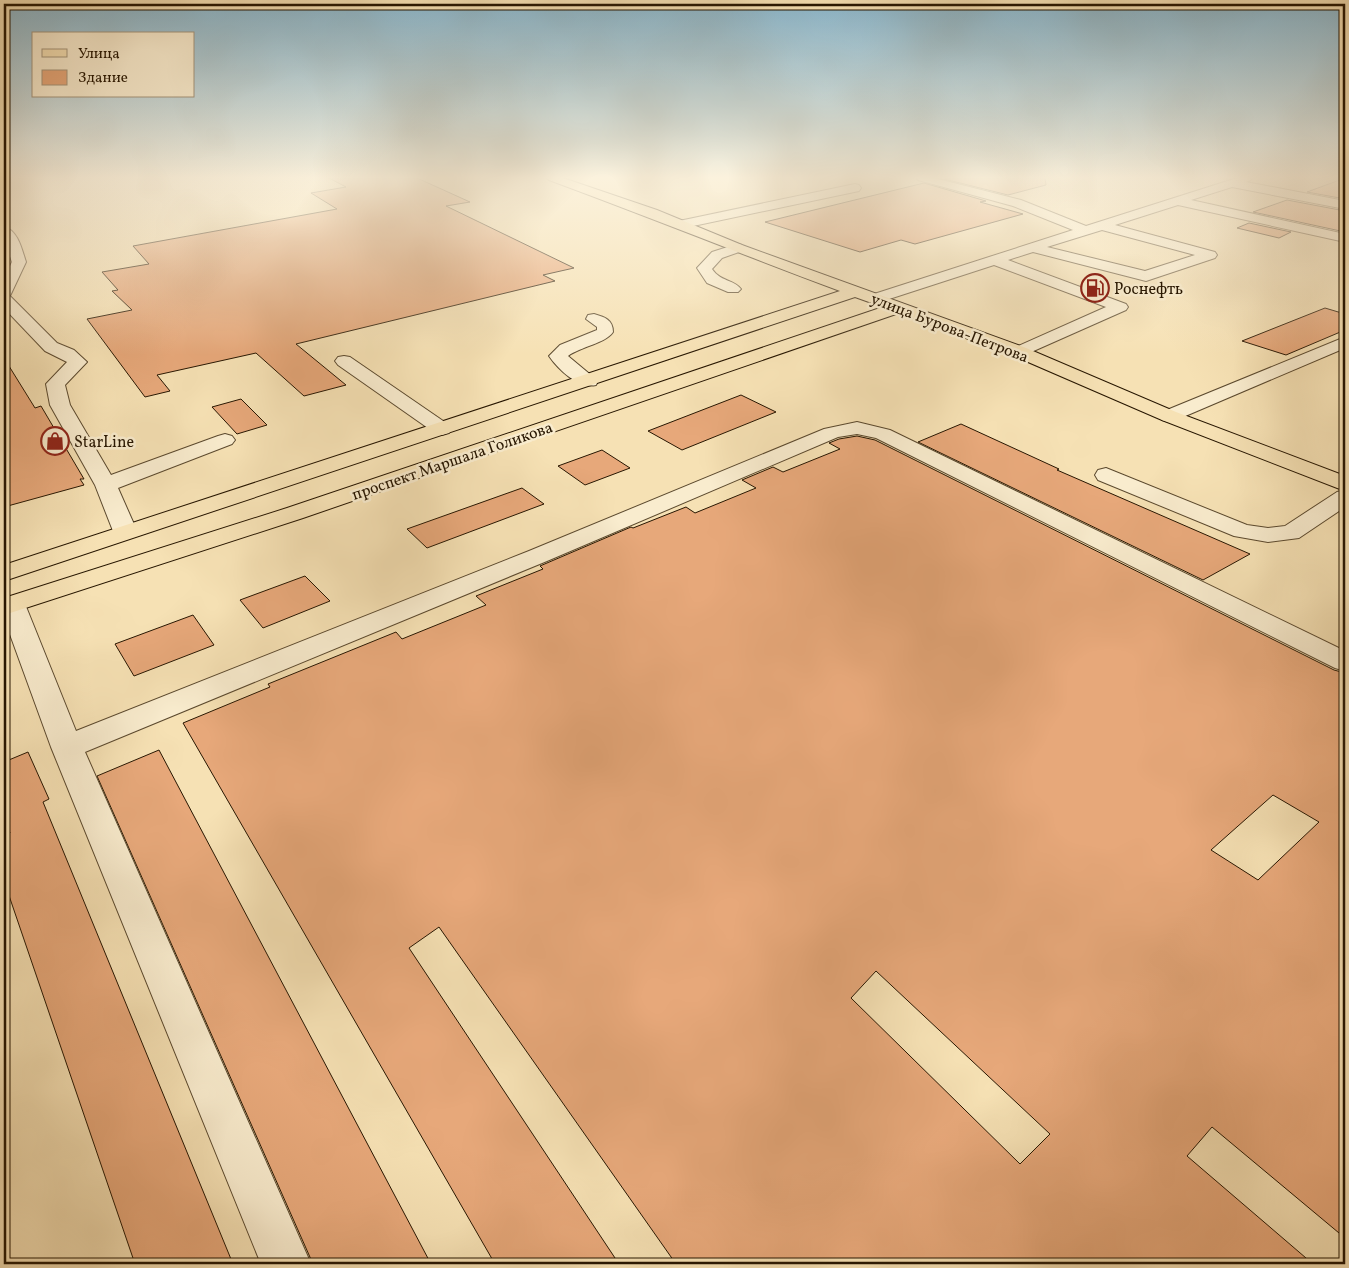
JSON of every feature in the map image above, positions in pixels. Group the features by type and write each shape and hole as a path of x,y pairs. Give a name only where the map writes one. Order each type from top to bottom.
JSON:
{"main road":[{"name":"улица Бурова-Петрова","path":"710,237 1020,352 1170,416 1345,484"},
{"name":"проспект Маршала Голикова","path":"4,573 442,430 857,291"},
{"name":"проспект Маршала Голикова","path":"8,605 295,513 900,307"},
{"path":"269,486 295,513"}],"street":[{"path":"4,294 19,262 9,237"},
{"path":"876,298 1065,237"},
{"path":"1033,248 1146,276 1210,255 1145,237"},
{"path":"733,289 712,280 704,268 716,256 737,248"},
{"path":"994,260 1120,307 1020,352"},
{"path":"4,299 51,347 68,354 78,362 55,384 60,405 106,485 125,532"},
{"path":"589,381 566,365 558,356 562,350 596,338 605,332 605,325 594,319"},
{"path":"1170,416 1345,342"},
{"path":"344,361 442,430"},
{"path":"67,747 538,556 831,433 845,428 860,427 883,434 1345,662"},
{"path":"106,485 225,440"},
{"path":"1106,474 1242,531 1268,535 1291,532 1345,497"},
{"path":"8,605 286,1264"}],"building":[{"path":"182,237 510,237 574,268 543,275 555,281 296,344 346,385 304,396 256,353 157,375 170,391 145,397 87,319 132,310 112,291 118,290 102,272 149,264 133,246"},
{"path":"813,237 940,237 915,244 901,240 860,252"},
{"path":"1325,308 1345,314 1345,330 1286,355 1242,341"},
{"path":"4,358 35,408 41,406 84,479 80,479 84,485 4,507"},
{"path":"741,395 776,412 682,450 648,431"},
{"path":"241,399 267,425 237,434 212,407"},
{"path":"961,424 1059,469 1057,470 1250,554 1203,580 918,442"},
{"path":"857,436 875,440 1334,670 1345,673 1345,1238 1212,1127 1187,1156 1313,1264 676,1264 439,927 409,948 619,1264 495,1264 183,723 270,687 268,684 396,632 402,639 486,605 476,596 543,569 540,566 631,527 633,528 686,507 695,513 756,488 742,480 773,467 783,472 840,449 829,443","holes":["1273,795 1319,822 1258,880 1211,850","876,971 1050,1134 1020,1164 851,998"]},
{"path":"602,450 630,468 585,485 558,466"},
{"path":"522,488 544,504 427,548 407,529"},
{"path":"305,576 330,601 263,628 240,600"},
{"path":"193,615 214,645 134,676 115,644"},
{"path":"159,750 431,1264 313,1264 97,776"},
{"path":"28,752 49,799 43,802 233,1264 135,1264 4,881 4,836 10,833 4,816 4,762"}],"place":[{"name":"Роснефть","path":"1095,288"},
{"name":"StarLine","path":"55,441"}]}
